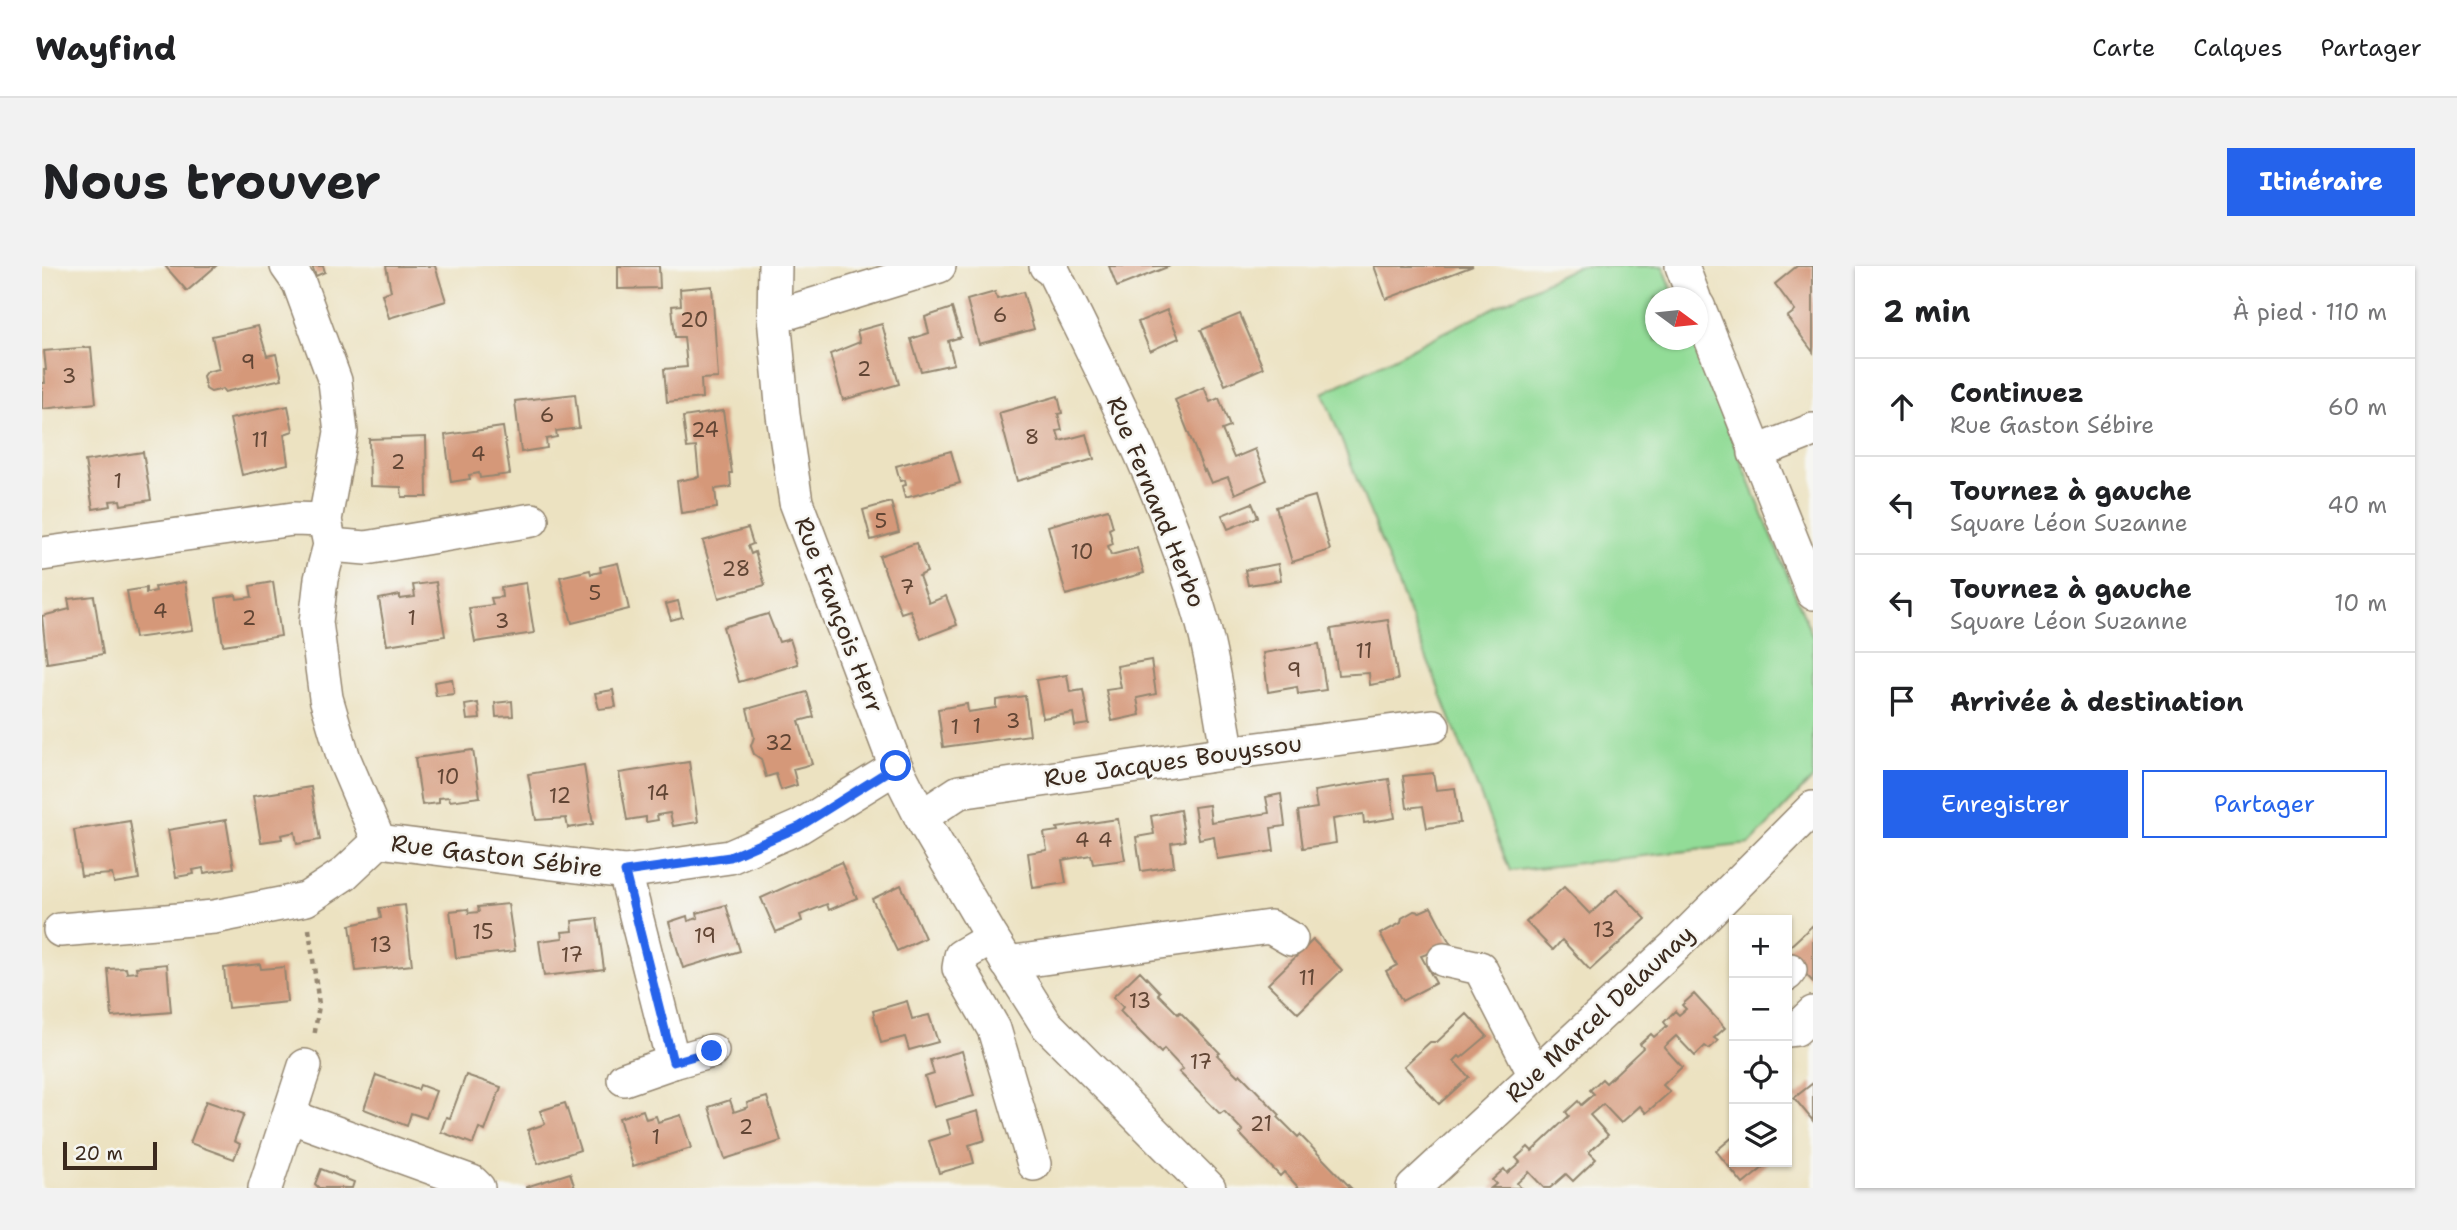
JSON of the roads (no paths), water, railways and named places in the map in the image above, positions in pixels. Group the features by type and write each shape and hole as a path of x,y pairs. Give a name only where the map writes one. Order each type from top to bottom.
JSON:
{"street":[{"name":"Rue Gaston Sébire","path":"287,266 304,296 335,381 341,432 316,622 326,698 344,759 379,841 625,872 730,857 799,827 896,766"},
{"name":"Rue François Herr","path":"775,266 774,317 783,415 796,502 896,766 921,817 1046,1024 1209,1188"},
{"path":"774,317 939,266"},
{"name":"Rue Fernand Herbo","path":"1046,266 1053,271 1135,437 1181,552 1202,620 1228,753"},
{"path":"1682,266 1690,287"},
{"path":"1708,332 1813,593"},
{"path":"1755,453 1813,430"},
{"path":"42,554 293,519 366,548 532,520"},
{"name":"Rue Jacques Bouyssou","path":"921,817 958,792 1433,726"},
{"name":"Rue Marcel Delaunay","path":"1413,1188 1675,946 1813,807"},
{"path":"60,930 214,917 306,899 344,874 379,841"},
{"path":"625,872 673,1062"},
{"path":"1034,1164 994,1029 959,968 961,956 1270,927 1291,939"},
{"path":"1444,960 1480,968 1535,1075"},
{"path":"1792,1029 1796,1029 1813,1013"},
{"path":"624,1079 712,1051"},
{"path":"265,1188 306,1066"},
{"path":"289,1116 472,1182 478,1188"}]}
